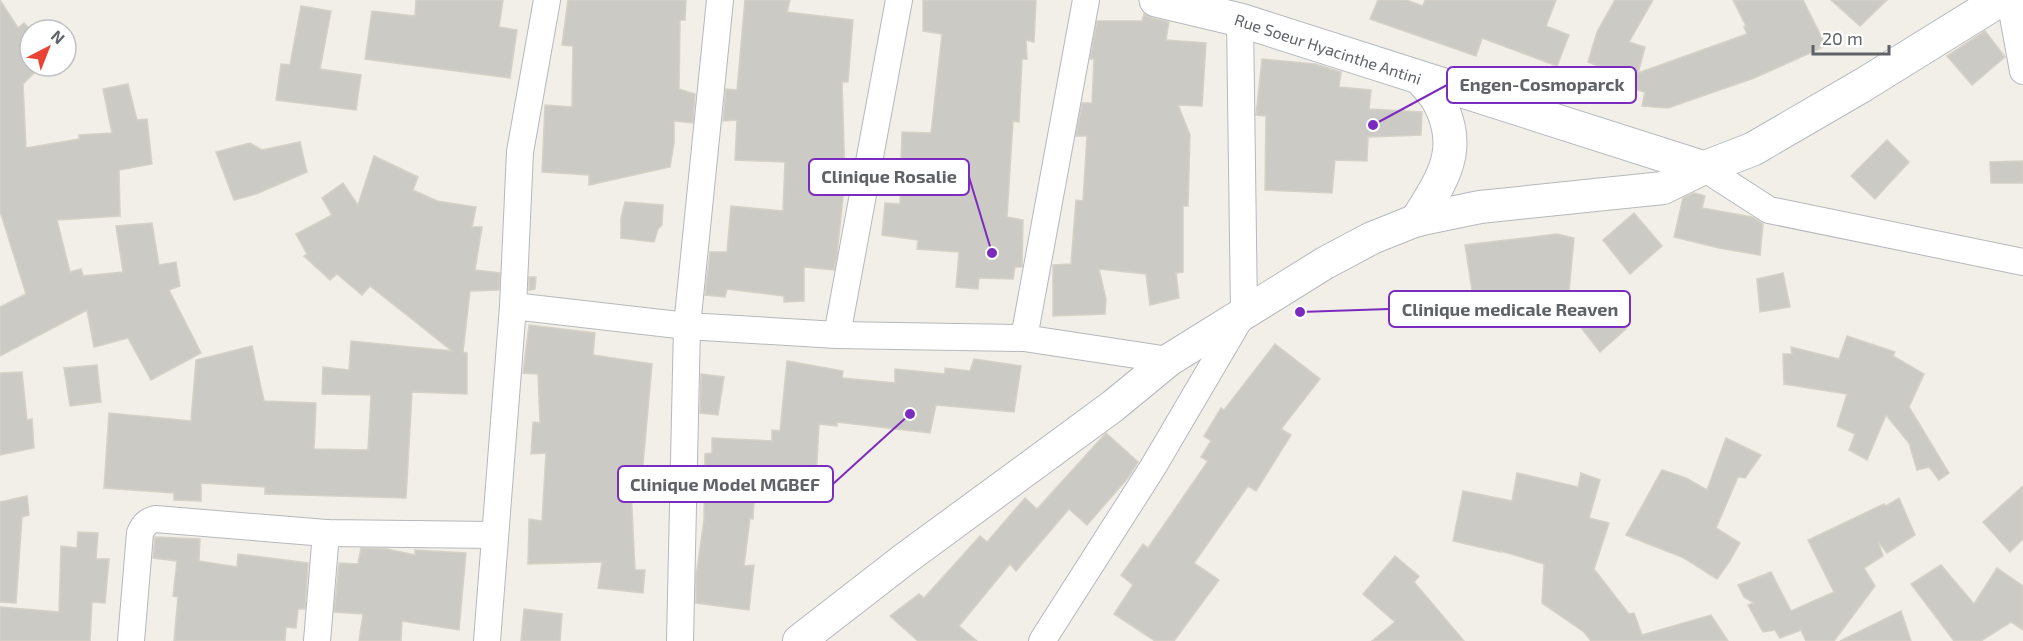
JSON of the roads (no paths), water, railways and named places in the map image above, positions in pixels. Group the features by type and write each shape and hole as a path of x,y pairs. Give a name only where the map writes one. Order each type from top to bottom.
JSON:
{"main road":[{"name":"Rue Soeur Hyacinthe Antini","path":"1156,0 1240,20 1704,168"},
{"path":"1704,168 1753,149 1863,85 2000,0"},
{"path":"1417,220 1447,167 1450,141 1449,128 1440,104 1421,79"}],"street":[{"path":"487,641 513,306 520,152 547,0"},
{"path":"680,641 687,326 720,0"},
{"path":"837,335 899,0"},
{"path":"1024,338 1086,0"},
{"path":"2010,0 2023,70"},
{"path":"1042,641 1153,467 1244,312 1240,20"},
{"path":"800,641 906,558 1113,406 1169,360 1244,312 1344,253 1372,238 1417,220 1480,207 1663,188 1704,168 1769,210 2023,262"},
{"path":"513,306 687,326 837,335 1024,338 1169,360"},
{"path":"131,641 140,533 150,520 326,533 494,535"},
{"path":"317,641 326,533"}],"place":[{"name":"Engen-Cosmoparck","path":"1373,125"},
{"name":"Clinique Rosalie","path":"992,253"},
{"name":"Clinique medicale Reaven","path":"1300,312"},
{"name":"Clinique Model MGBEF","path":"910,414"}]}
